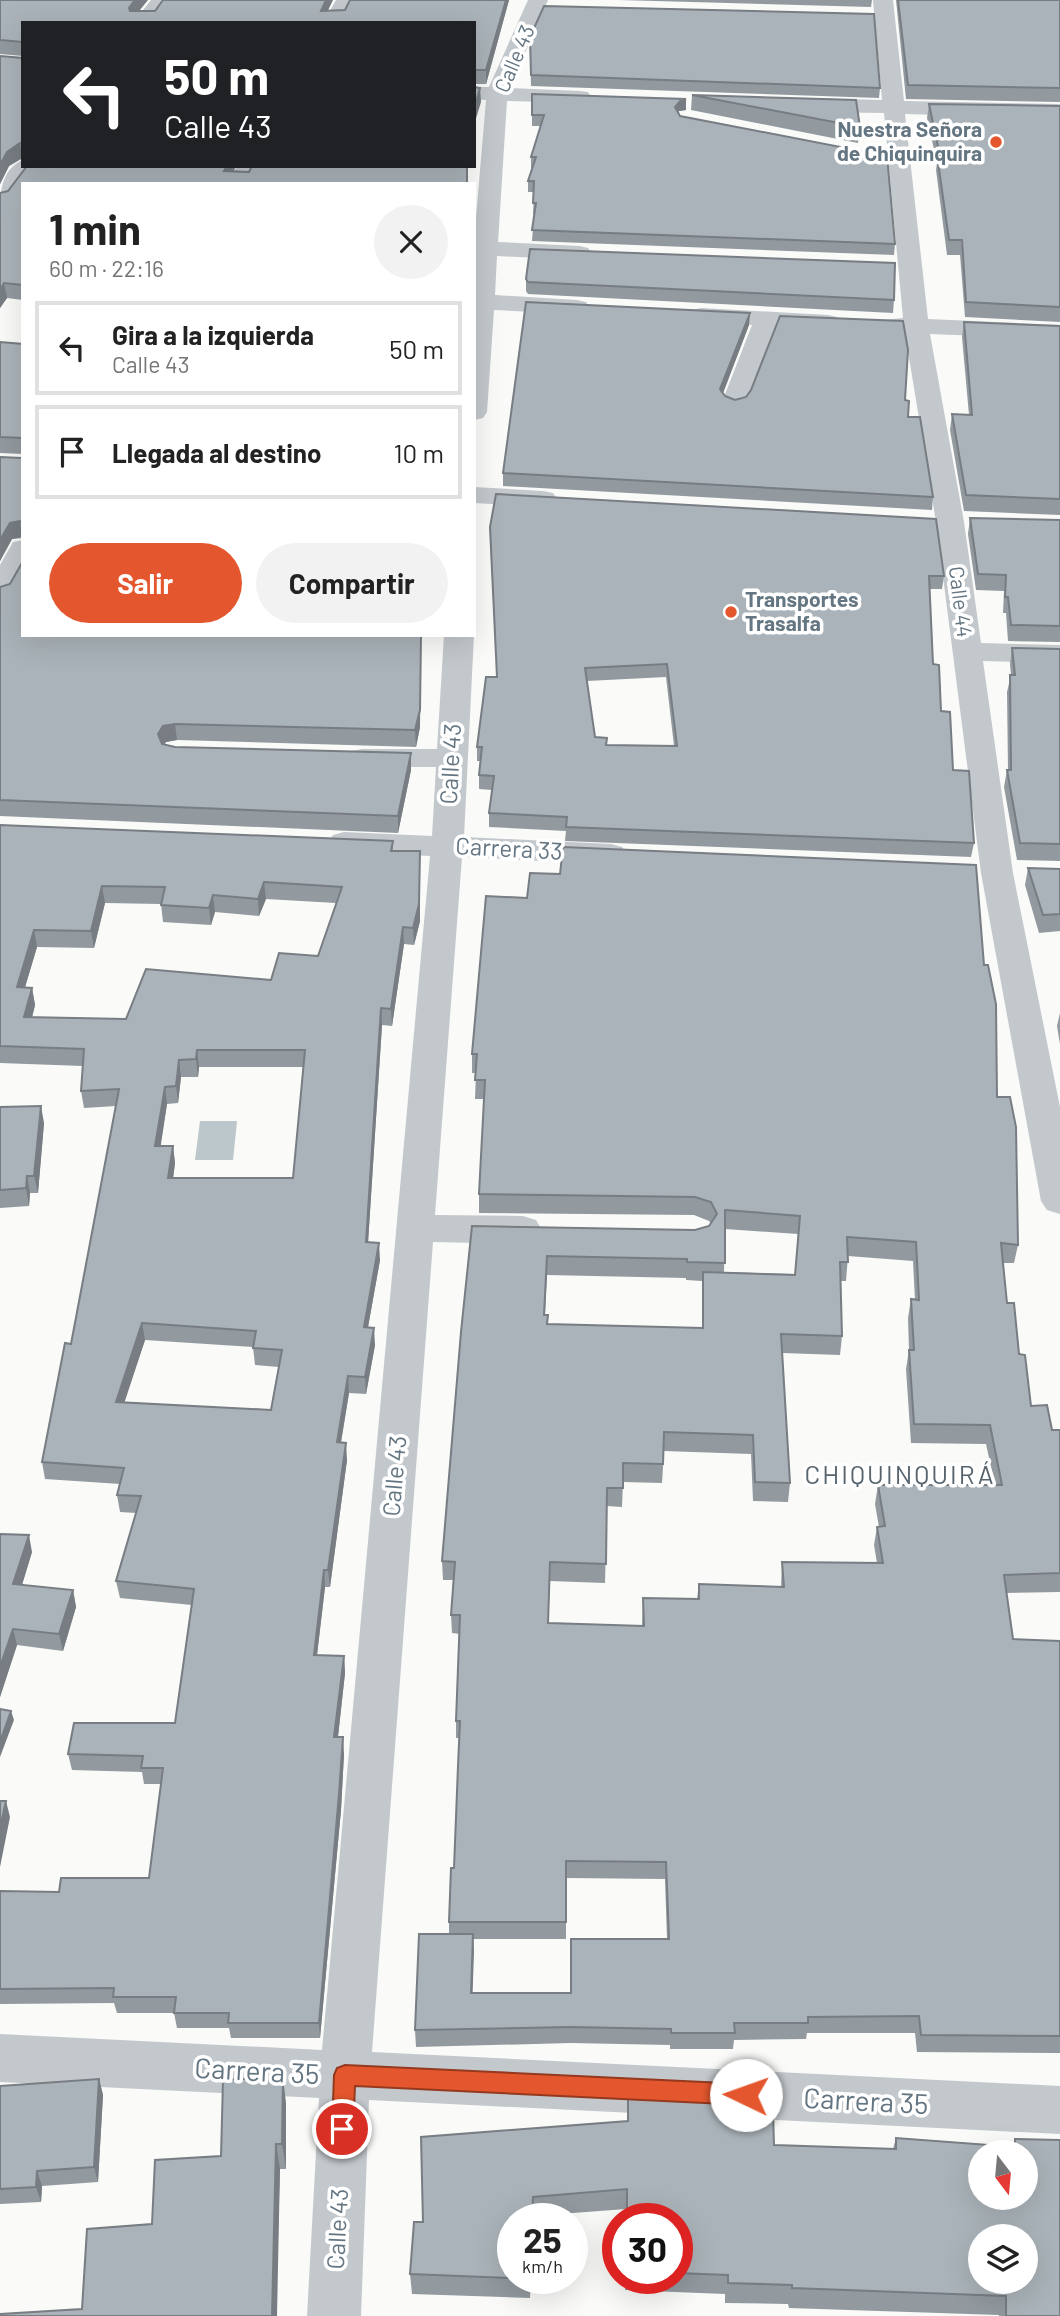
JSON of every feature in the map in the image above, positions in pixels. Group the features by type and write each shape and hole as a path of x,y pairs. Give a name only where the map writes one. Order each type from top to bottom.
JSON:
{"street":[{"path":"145,21 162,0"},
{"path":"333,21 346,0"},
{"name":"Calle 43","path":"476,390 484,302 481,248 498,94 542,5"},
{"path":"858,16 884,8"},
{"name":"Calle 44","path":"884,8 937,521 967,652 997,872 1060,1201"},
{"path":"476,93 597,100"},
{"path":"786,104 1060,111"},
{"path":"872,154 899,160"},
{"path":"0,199 24,168"},
{"path":"0,212 21,214"},
{"path":"481,248 597,253"},
{"path":"883,265 910,266"},
{"path":"484,302 605,309"},
{"path":"673,313 848,323"},
{"path":"735,402 767,318"},
{"path":"876,324 1060,332"},
{"path":"476,495 569,501"},
{"path":"937,521 978,523"},
{"path":"0,593 21,552"},
{"name":"Calle 43","path":"334,2316 345,2075 447,846 459,637"},
{"path":"967,652 1060,654"},
{"path":"339,757 452,758"},
{"name":"Carrera 33","path":"307,841 640,856"},
{"path":"415,1228 555,1230"},
{"name":"Carrera 35","path":"0,2058 1060,2110"}],"shaded area":[{"path":"200,1121 237,1121 233,1160 195,1160"}],"building":[{"path":"0,0 135,0 129,8 130,11 155,11 163,0 326,0 321,11 345,10 350,0 506,0 486,70 476,70 476,21 21,21 21,42 0,40"},
{"path":"898,0 1060,0 1060,88 908,85"},
{"path":"544,6 874,14 880,88 531,75 530,37"},
{"path":"0,56 21,58 21,143 7,152 0,165"},
{"path":"476,87 480,88 476,103"},
{"path":"532,94 686,99 675,107 680,116 887,156 895,244 532,230 536,203 533,203 534,181 528,181 536,157 531,157 544,115 532,115"},
{"path":"692,95 856,100 860,127"},
{"path":"929,104 1060,106 1060,307 966,302 962,240 949,240 937,155 940,156"},
{"path":"25,168 226,168 224,171 249,172 251,168 467,168 467,182 21,182 21,285 4,283 0,290 0,193 8,191"},
{"path":"530,249 895,263 894,300 528,282 526,279"},
{"path":"526,302 750,313 720,389 725,396 735,400 746,397 751,390 780,316 903,321 908,350 905,400 909,401 908,417 920,417 933,497 503,473"},
{"path":"964,322 1060,326 1060,499 966,495 952,414 972,415"},
{"path":"0,342 21,344 21,438 0,437"},
{"path":"0,457 21,458 21,522 10,523 0,540"},
{"path":"496,494 936,519 944,576 929,576 933,664 939,665 941,711 950,712 953,770 969,771 974,843 566,827 567,817 489,813 494,776 479,775 482,747 477,747 486,677 497,677 490,527","holes":["667,664 677,746 606,745 607,738 595,737 585,668"]},
{"path":"970,518 1060,520 1060,626 1011,625 1008,597 1005,597 1006,575 978,574"},
{"path":"21,565 21,637 421,637 420,710 415,730 175,724 163,726 158,734 162,744 175,747 411,753 398,816 0,800 0,587 10,584"},
{"path":"1012,648 1060,649 1060,844 1020,843 1007,770 1011,770 1010,675 1015,675"},
{"path":"0,825 393,841 391,851 420,851 419,904 413,928 403,927 391,1009 381,1008 366,1242 379,1243 364,1327 374,1328 365,1377 348,1376 337,1442 346,1443 328,1570 324,1570 314,1655 344,1656 334,1737 343,1737 319,2023 228,2023 229,2013 174,2013 176,1997 113,1997 114,1988 0,1989 0,1891 59,1892 61,1878 149,1878 163,1768 141,1768 143,1756 68,1754 74,1723 175,1723 194,1589 116,1581 141,1496 117,1495 124,1468 42,1462 65,1343 71,1344 119,1089 81,1091 84,1049 0,1046","holes":["264,882 342,887 318,956 279,953 271,980 146,969 126,1019 24,1017 32,988 17,987 34,930 91,931 102,886 165,887 161,905 209,908 213,895 258,899","197,1050 305,1050 293,1178 168,1178 173,1146 155,1146 165,1087 176,1086 179,1060 196,1059","142,1323 256,1331 253,1348 282,1350 271,1410 116,1402"]},
{"path":"563,847 976,865 984,965 988,965 996,1004 997,1097 1010,1097 1016,1127 1018,1245 1001,1243 1007,1303 1014,1303 1019,1354 1025,1355 1031,1406 1047,1405 1052,1430 1060,1430 1060,1573 1004,1575 1013,1639 1060,1641 1060,2036 921,2035 919,2016 808,2017 808,2023 734,2023 735,2033 671,2033 671,2029 571,2027 415,2030 419,1934 473,1934 471,1993 571,1993 571,1939 669,1939 666,1862 566,1861 566,1922 449,1922 460,1721 456,1721 460,1615 451,1615 455,1562 442,1561 472,1226 695,1230 709,1226 717,1214 711,1202 695,1197 479,1194 485,1080 475,1080 477,1054 472,1054 486,896 527,898 530,873 560,874","holes":["725,1210 800,1216 795,1275 703,1272 703,1328 547,1324 548,1315 544,1315 547,1256 687,1259 687,1262 725,1263","847,1237 916,1242 919,1300 911,1299 914,1350 909,1350 914,1424 990,1425 1002,1485 878,1485 885,1526 877,1527 883,1563 782,1562 784,1587 699,1584 699,1599 643,1598 644,1626 548,1623 550,1562 606,1564 607,1488 623,1488 623,1463 663,1464 664,1432 753,1435 755,1482 790,1483 781,1334 842,1336 840,1262 848,1262"]},
{"path":"1028,868 1060,869 1060,914 1043,915"},
{"path":"41,1106 34,1176 27,1176 26,1188 0,1190 0,1107"},
{"path":"0,1534 29,1535 13,1584 73,1590 59,1634 13,1629 0,1667"},
{"path":"0,1709 11,1711 0,1742"},
{"path":"0,1801 6,1801 0,1828"},
{"path":"283,2077 282,2144 276,2144 272,2316 0,2316 82,2309 87,2229 152,2224 155,2160 221,2156 223,2080"},
{"path":"99,2079 94,2167 37,2171 36,2187 0,2189 0,2086"},
{"path":"628,2095 721,2099 721,2110 773,2112 774,2145 896,2149 896,2138 968,2143 968,2210 1038,2210 1038,2140 1015,2139 1060,2140 1060,2316 1006,2316 1006,2296 792,2288 792,2285 728,2283 728,2275 693,2274 693,2203 627,2203 627,2189 533,2197 533,2203 497,2203 497,2277 410,2274 414,2222 423,2222 421,2137 628,2121"}],"place":[{"name":"Nuestra Señora de Chiquinquira","path":"996,142"},
{"name":"Transportes Trasalfa","path":"731,612"}],"district":[{"name":"CHIQUINQUIRÁ","path":"900,1475"}],"route":[{"path":"342,2129 345,2075 746,2095"}]}
